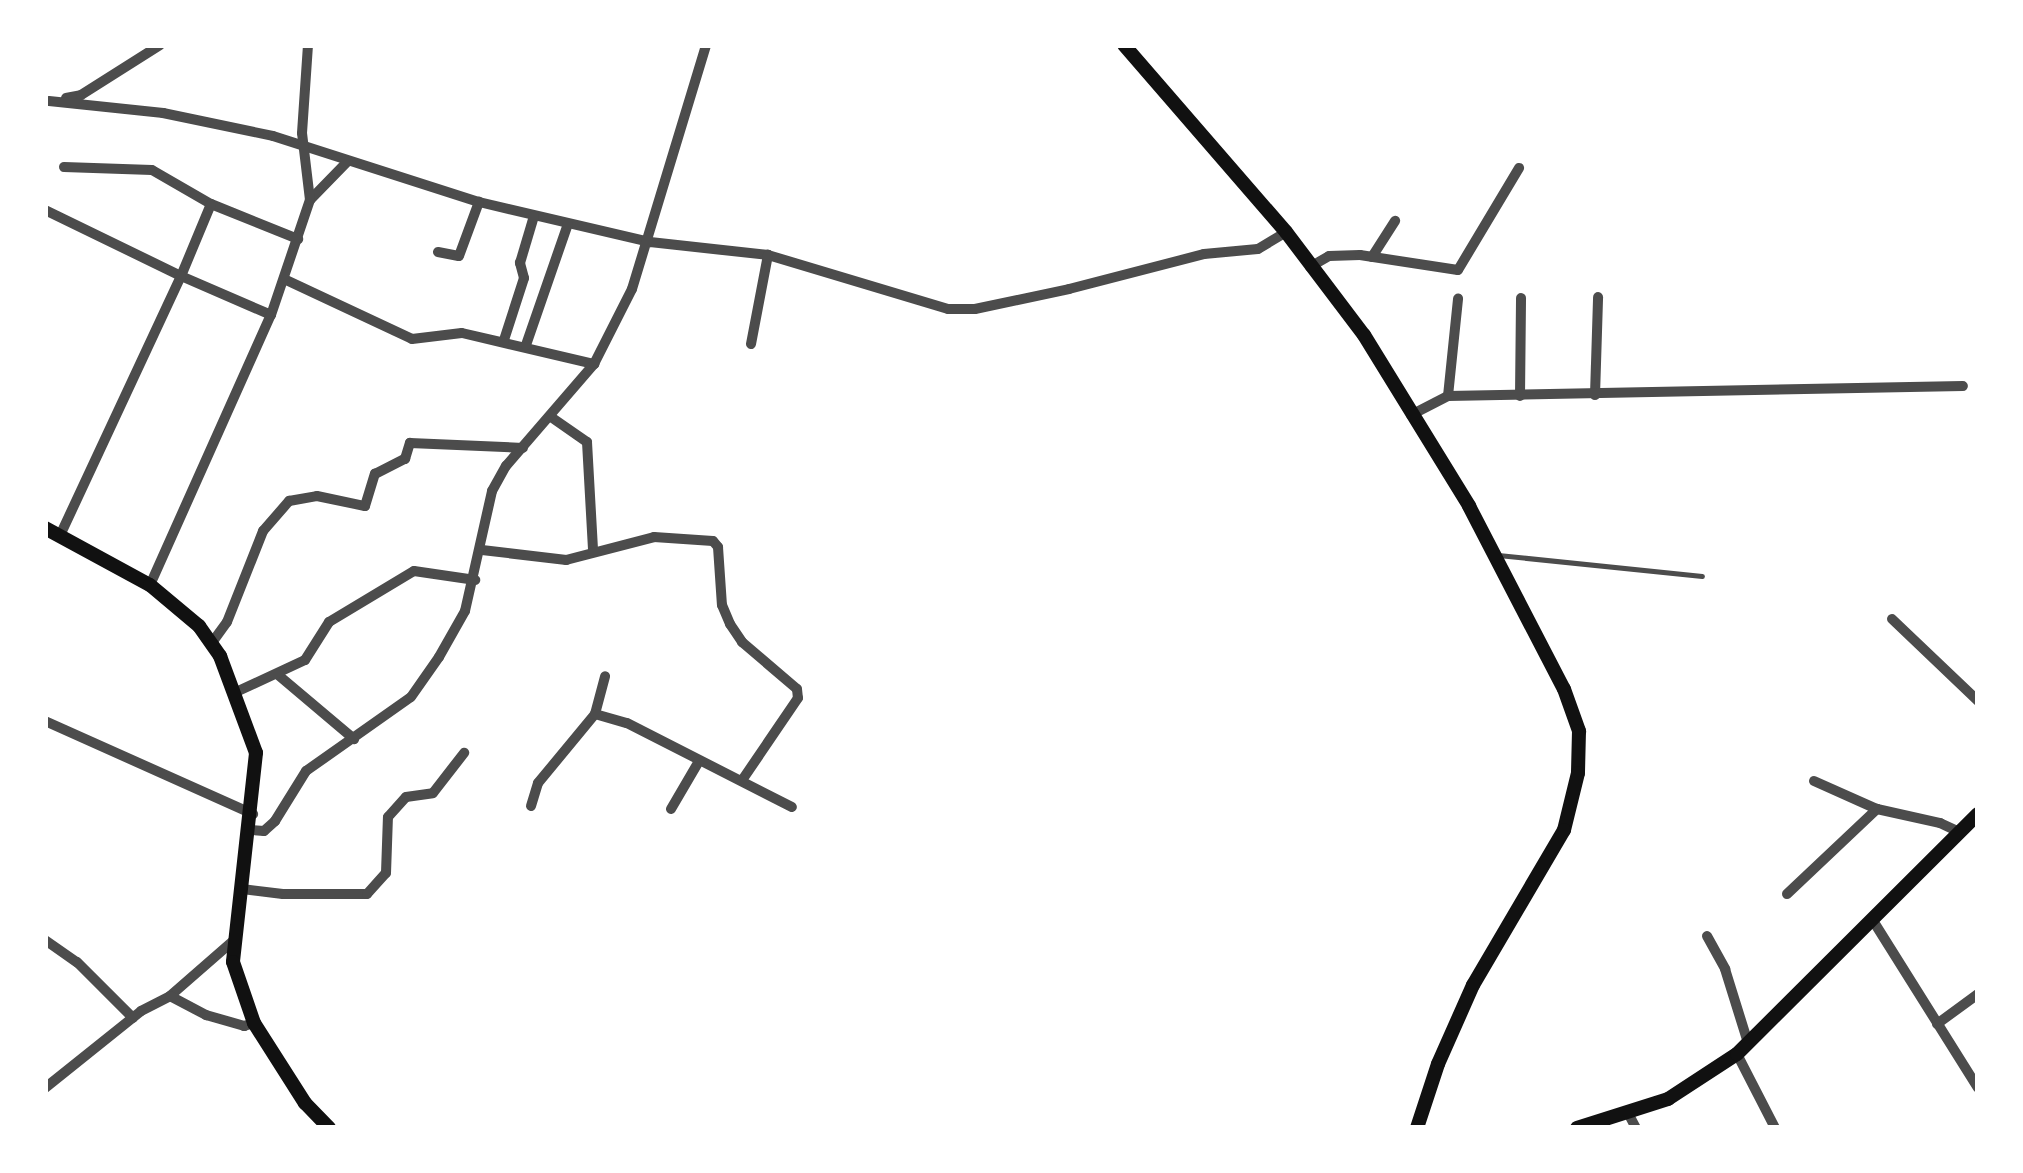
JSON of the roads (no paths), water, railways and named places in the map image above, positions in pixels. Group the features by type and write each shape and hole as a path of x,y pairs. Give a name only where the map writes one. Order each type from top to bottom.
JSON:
{"main road":[{"path":"1125,46 1286,232 1364,335 1495,555 1564,689 1579,731 1578,773 1564,830 1474,985 1438,1064 1417,1128"},
{"path":"45,528 150,585 199,626 236,692 256,754 251,830 233,962 254,1023 305,1103 329,1128"},
{"path":"1577,1128 1668,1099 1743,1049 1978,814"}],"street":[{"path":"47,102 82,94 141,49 160,45"},
{"path":"150,585 271,316 310,200 304,146 308,45"},
{"path":"251,830 264,831 276,821 306,771 411,697 465,612 482,550 492,491 594,364 620,316 650,242 706,45"},
{"path":"47,102 162,113 304,146 480,202 568,224 650,242 768,255 835,273 922,305 976,308 1126,277 1204,254 1258,250 1286,232"},
{"path":"310,200 348,161"},
{"path":"64,168 152,170 211,204 298,239"},
{"path":"1310,267 1329,256 1372,256 1458,270 1519,168"},
{"path":"438,252 459,256 480,202"},
{"path":"60,536 211,204"},
{"path":"45,210 271,316"},
{"path":"504,340 524,278 520,263 534,216"},
{"path":"1372,256 1395,221"},
{"path":"526,345 568,224"},
{"path":"751,344 768,255"},
{"path":"284,279 412,339 462,332 594,364"},
{"path":"1594,395 1598,297"},
{"path":"1520,396 1521,298"},
{"path":"1448,396 1458,299"},
{"path":"1411,415 1448,396 1963,386"},
{"path":"551,417 587,442 593,551"},
{"path":"211,644 227,622 263,532 289,502 316,496 366,506 375,474 405,458 410,443 523,448"},
{"path":"482,550 566,560 654,537 713,541 718,547 722,606 730,624 742,642 797,689 798,698 743,779"},
{"path":"236,692 305,660 329,622 414,571 474,580"},
{"path":"1892,619 1978,701"},
{"path":"278,674 354,739"},
{"path":"531,806 538,783 594,714 604,676"},
{"path":"594,714 627,723 792,807"},
{"path":"45,721 252,814"},
{"path":"242,889 283,894 368,894 386,874 388,817 406,798 433,793 464,752"},
{"path":"670,809 699,761"},
{"path":"1814,781 1877,809 1940,823 1959,832"},
{"path":"1787,894 1877,809"},
{"path":"1872,918 1978,1088"},
{"path":"1706,936 1725,969 1743,1049 1775,1128"},
{"path":"45,940 77,962 133,1018"},
{"path":"45,1088 133,1018 170,996 233,941"},
{"path":"1937,1024 1978,994"},
{"path":"170,996 206,1014 244,1026 254,1023"},
{"path":"1628,1113 1636,1128"}],"lane":[{"path":"1495,555 1702,576"}]}
